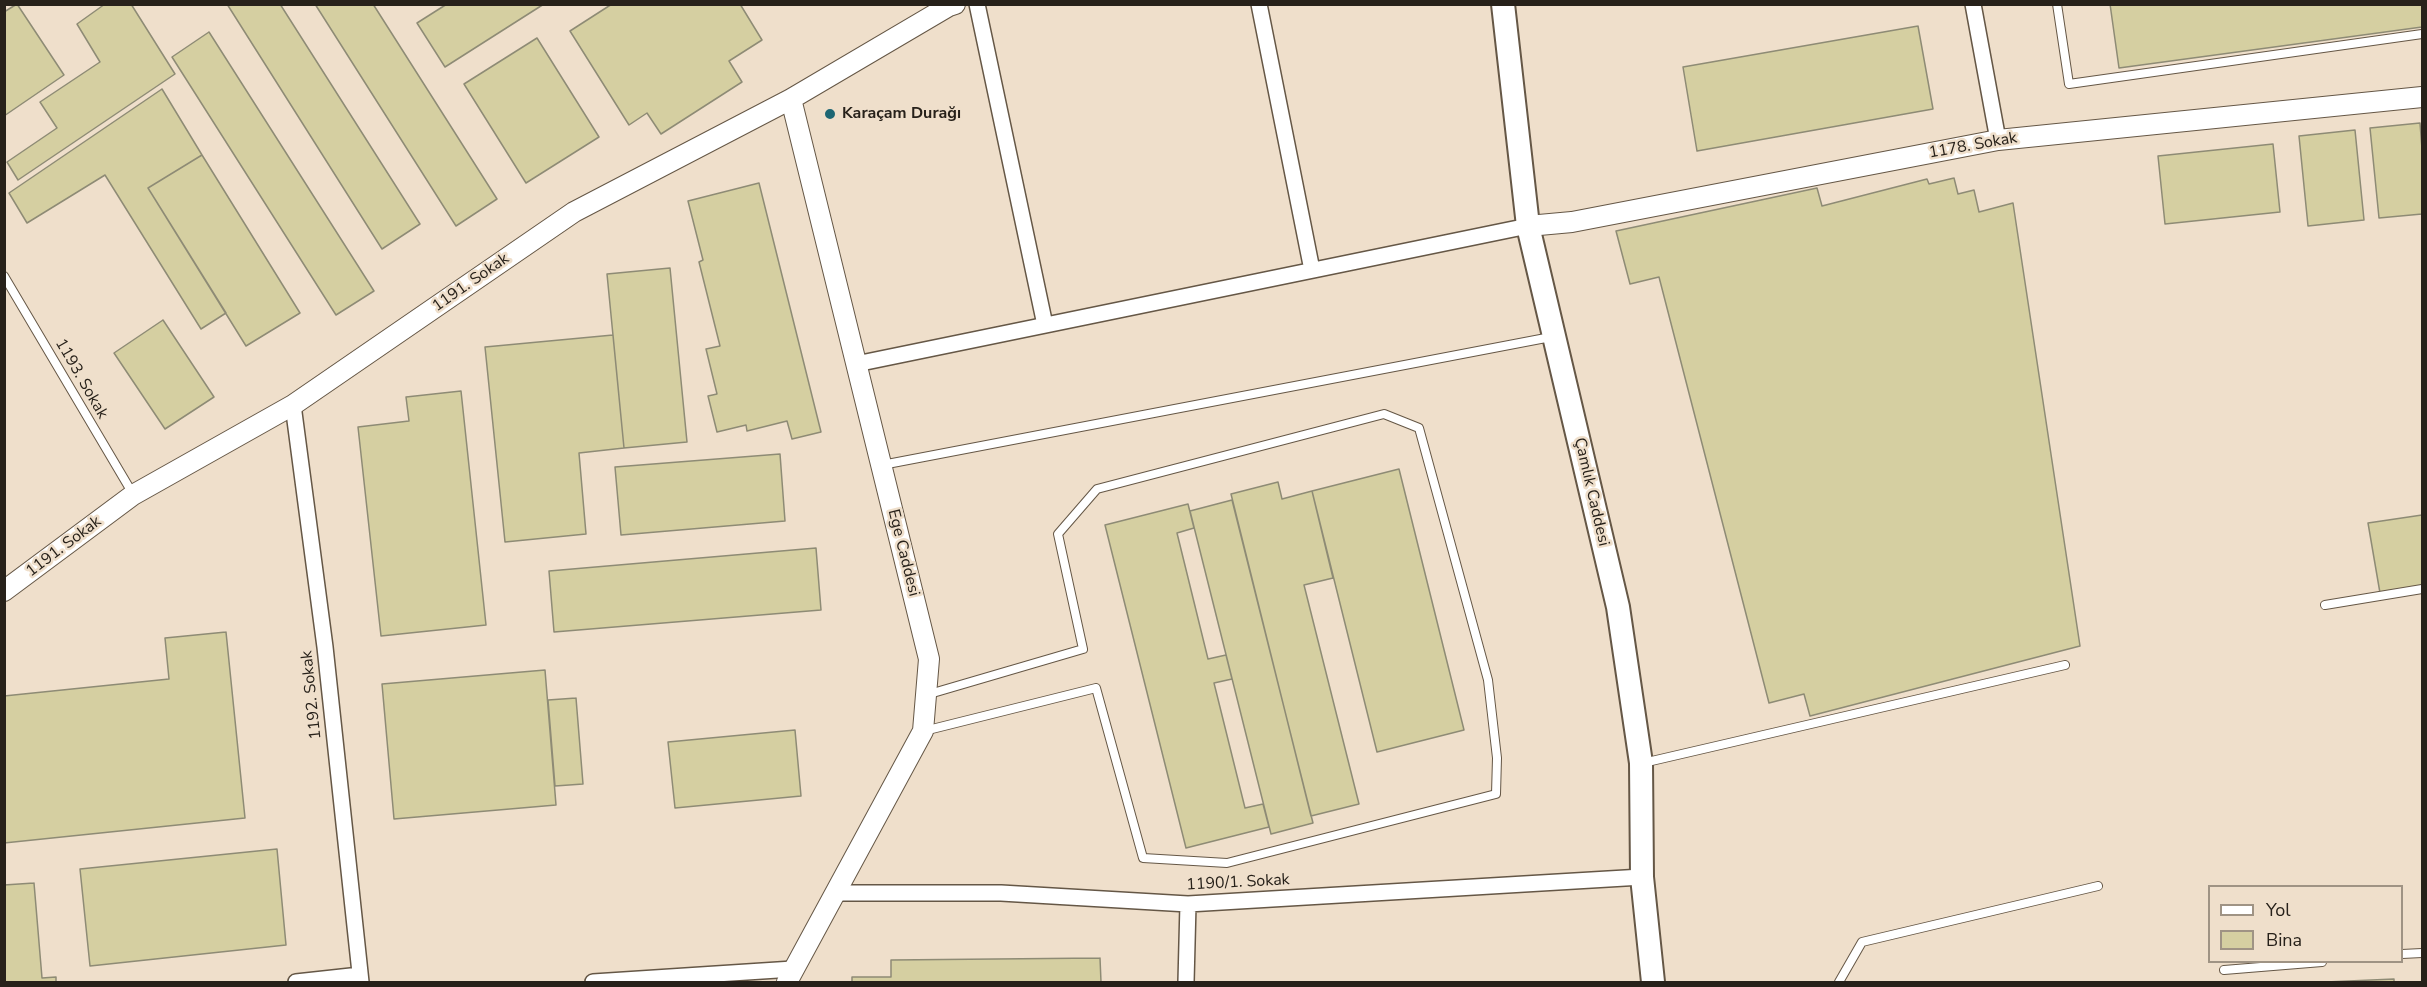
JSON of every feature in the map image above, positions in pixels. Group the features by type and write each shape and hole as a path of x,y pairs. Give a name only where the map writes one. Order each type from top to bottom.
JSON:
{"main road":[{"name":"Çamlık Caddesi","path":"1503,4 1528,226 1618,607 1641,763 1642,877 1653,982"}],"street":[{"path":"977,4 1045,325"},
{"path":"1259,4 1312,270"},
{"path":"1973,4 1998,140"},
{"name":"1191. Sokak","path":"4,591 133,495 293,405 574,212 791,99 950,5"},
{"name":"1178. Sokak","path":"1528,226 1572,222 1998,140 2422,97"},
{"name":"Ege Caddesi","path":"790,976 923,731 929,659 791,99"},
{"path":"856,364 1528,226"},
{"name":"1192. Sokak","path":"293,405 326,647 361,979"},
{"name":"1190/1. Sokak","path":"835,893 1001,893 1188,904 1642,877"},
{"path":"1186,982 1188,904"},
{"path":"593,982 790,976"},
{"path":"296,982 361,979"}],"lane":[{"path":"2057,4 2069,84 2422,34"},
{"name":"1193. Sokak","path":"4,276 133,495"},
{"path":"881,465 1554,337"},
{"path":"923,731 1096,688 1143,858 1227,863 1496,794 1497,758 1488,680 1419,428 1384,414 1097,489 1058,534 1083,649 925,696"},
{"path":"2325,605 2422,589"},
{"path":"1641,763 2065,665"},
{"path":"1839,982 1862,942 2098,886"},
{"path":"2403,954 2422,952"},
{"path":"2224,970 2310,963"}],"building":[{"path":"17,4 64,75 4,116 4,12"},
{"path":"105,4 131,4 175,74 18,180 7,162 57,128 40,102 100,62 77,24"},
{"path":"227,4 280,4 420,224 382,249"},
{"path":"315,4 373,4 497,199 456,226"},
{"path":"447,4 544,4 445,67 417,23"},
{"path":"612,4 740,4 762,40 729,61 742,82 661,134 647,113 629,125 570,31"},
{"path":"2110,4 2422,4 2422,27 2119,68"},
{"path":"1918,26 1933,109 1697,151 1683,67"},
{"path":"209,32 374,291 336,315 172,57"},
{"path":"537,38 599,137 526,183 464,84"},
{"path":"162,89 202,155 148,188 226,313 201,329 105,175 27,223 9,193"},
{"path":"2420,123 2422,214 2379,218 2370,128"},
{"path":"2355,130 2364,220 2308,226 2299,136"},
{"path":"2273,144 2280,212 2165,224 2158,156"},
{"path":"202,155 300,313 246,346 148,188"},
{"path":"1954,178 1958,194 1974,190 1979,212 2013,203 2080,646 1810,716 1804,694 1769,703 1659,277 1630,284 1616,231 1817,188 1822,206 1927,179 1929,184"},
{"path":"759,183 821,432 792,439 787,421 747,431 746,425 717,432 708,396 717,394 706,349 720,346 699,262 703,260 688,201"},
{"path":"670,268 687,442 624,448 607,274"},
{"path":"163,320 214,397 165,429 114,353"},
{"path":"613,335 624,448 579,453 586,534 505,542 485,347"},
{"path":"461,391 486,625 381,636 358,427 409,421 406,397"},
{"path":"780,454 785,521 621,535 615,467"},
{"path":"1399,469 1464,730 1377,752 1312,491"},
{"path":"1278,482 1282,499 1312,491 1333,578 1304,585 1359,804 1311,816 1231,494"},
{"path":"1232,500 1313,823 1271,834 1190,511"},
{"path":"1188,504 1194,528 1177,533 1208,659 1226,655 1232,679 1214,683 1245,808 1263,804 1269,827 1186,848 1105,525"},
{"path":"2422,515 2422,586 2380,593 2368,523"},
{"path":"816,548 821,610 554,632 549,571"},
{"path":"226,632 245,818 4,843 4,696 169,679 165,638"},
{"path":"545,670 556,805 394,819 382,684"},
{"path":"576,698 583,784 555,786 548,700"},
{"path":"795,730 801,796 675,808 668,742"},
{"path":"277,849 286,945 90,966 80,869"},
{"path":"34,883 42,978 56,977 56,982 4,982 4,885"},
{"path":"1100,958 1101,982 852,982 852,977 891,977 891,960"},
{"path":"2394,979 2394,982 2326,982"}],"place":[{"name":"Karaçam Durağı","path":"830,114"}]}
